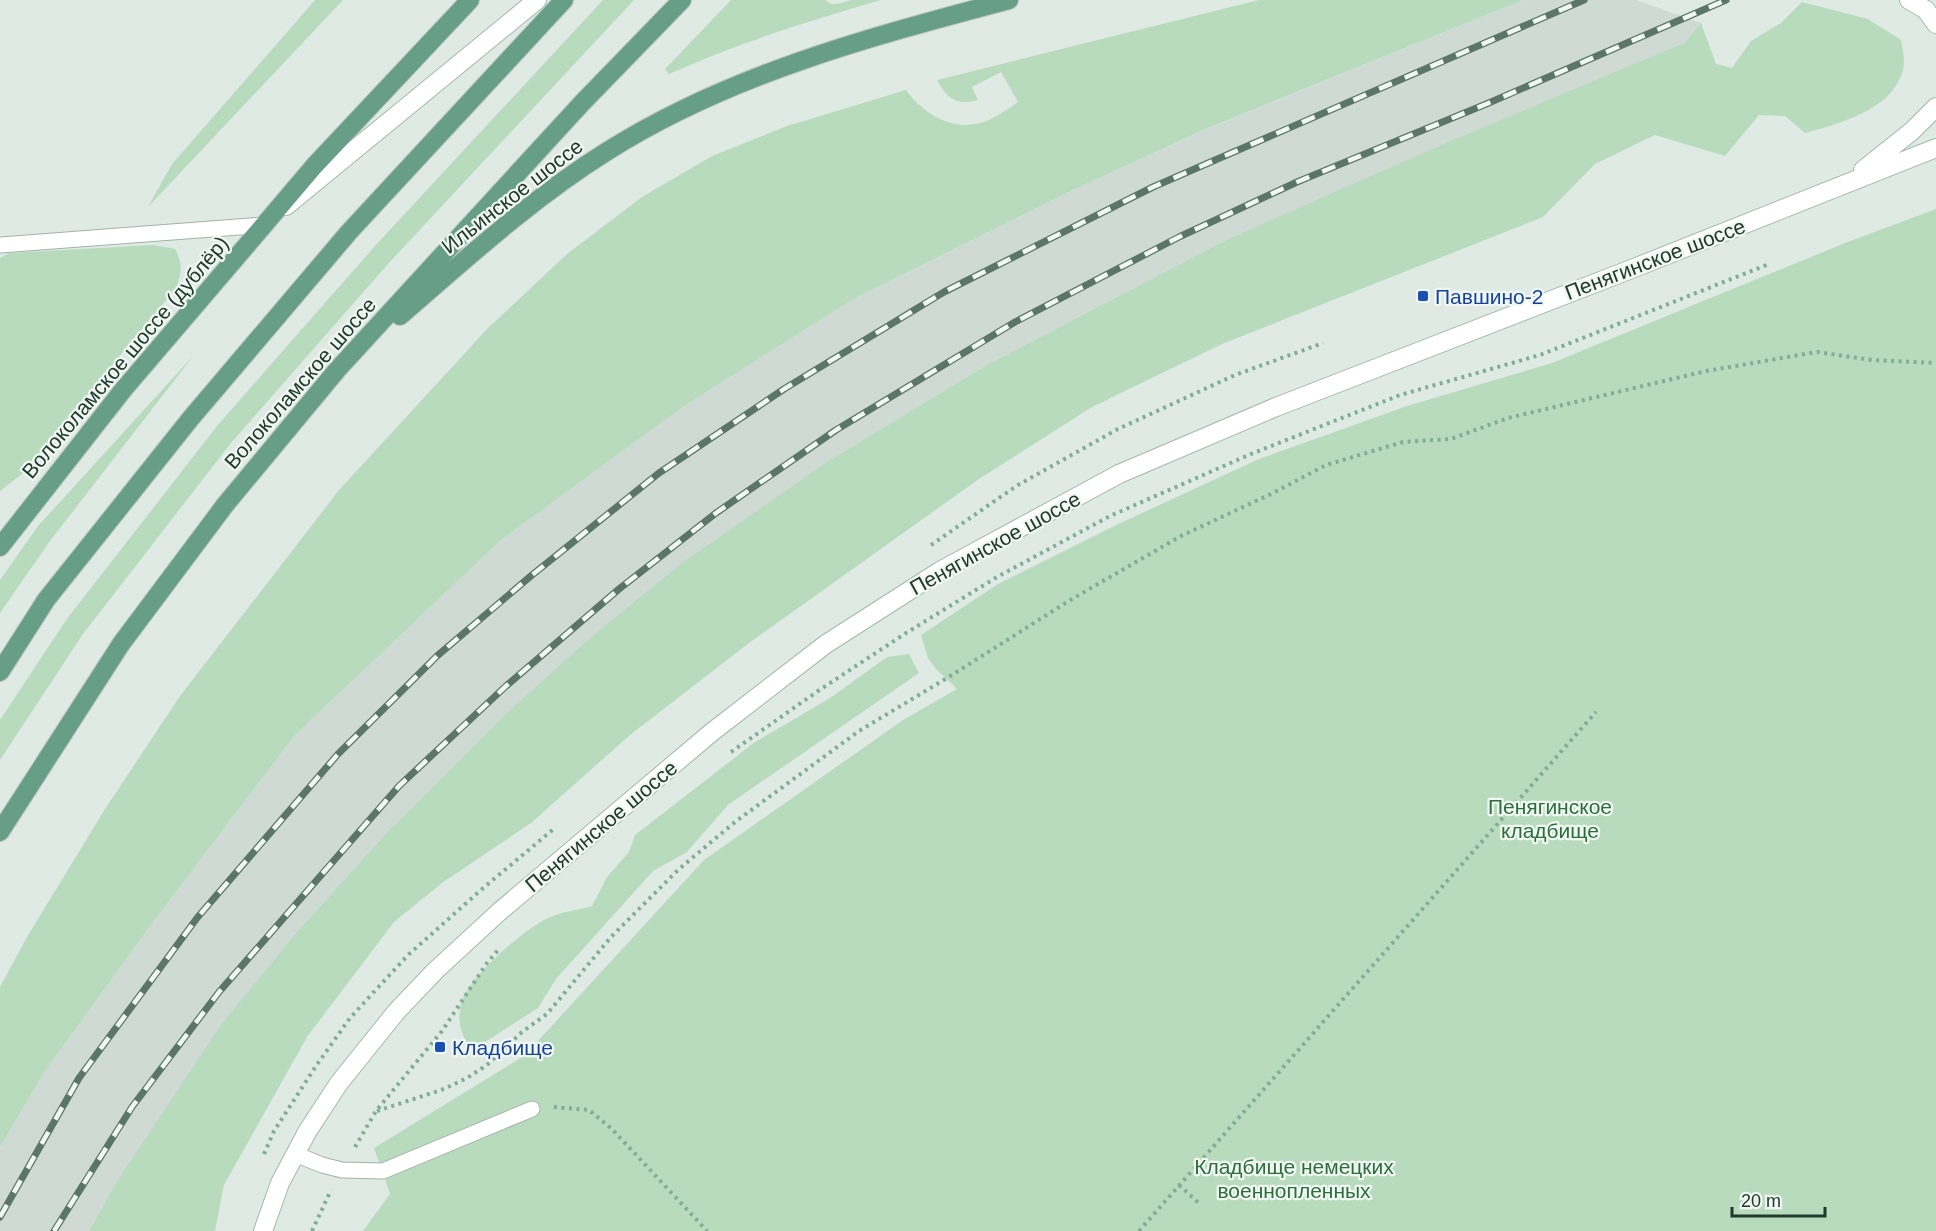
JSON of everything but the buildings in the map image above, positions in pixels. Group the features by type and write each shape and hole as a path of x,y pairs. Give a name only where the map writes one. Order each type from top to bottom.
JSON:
{"main road":[{"path":"264,225 315,165 470,0"},
{"path":"264,225 537,0"},
{"path":"0,672 46,600 191,418 350,232 564,0"},
{"name":"Волоколамское шоссе","path":"0,832 121,644 225,505 337,370 582,103 681,0"},
{"name":"Ильинское шоссе","path":"337,370 524,210 606,152 678,112 776,68 894,31 1009,0"},
{"path":"1909,0 1926,10 1936,24"},
{"path":"1846,183 1912,131 1936,107"},
{"name":"Пенягинское шоссе","path":"263,1231 280,1183 295,1154 339,1083 396,1012 435,971 483,927 712,732 826,644 940,571 1119,474 1276,407 1936,148"},
{"path":"1874,172 1936,159"},
{"name":"Волоколамское шоссе (дублёр)","path":"1,541 123,390 264,225"}],"lane":[{"path":"0,245 264,225"},
{"path":"295,1154 342,1170 383,1171 532,1109"}],"path":[{"path":"727,755 906,633 997,577 1110,516 1251,454 1400,395 1540,354 1769,264"},
{"path":"500,948 487,963 442,1031 376,1112 444,1089 486,1065 522,1032 547,1014 611,937 679,868 735,822 859,731 1077,596 1181,536 1271,494 1326,465 1403,442 1451,440 1508,418 1706,371 1805,354 1817,352 1872,360 1936,363"},
{"path":"1139,1231 1596,712"},
{"path":"532,1109 559,1106 589,1110 612,1129 707,1231"},
{"path":"1179,1185 1201,1205"}],"shaded area":[{"path":"1523,0 1636,0 1701,23 1684,43 1228,239 985,366 830,460 499,720 391,828 296,933 116,1183 89,1231 0,1231 0,1147 45,1071 153,922 295,735 501,540 684,406 855,298 1073,190 1209,128"}],"green space":[{"path":"315,0 343,0 148,207 172,164"},
{"path":"603,0 634,0 388,264 231,443 83,634 0,760 0,720 66,620 217,426 374,247"},
{"path":"731,0 825,0 831,4 838,4 851,0 881,0 774,33 669,74 665,69"},
{"path":"1259,0 1523,0 1208,128 1073,190 855,298 684,406 501,540 295,735 153,922 45,1071 0,1147 0,987 27,937 105,809 180,696 339,490 488,328 567,254 642,197 712,156 787,126 906,90 922,108 942,120 953,124 977,124 993,118 1018,102 1001,72 972,87 978,100 971,102 953,99 937,80"},
{"path":"1802,2 1868,19 1901,40 1904,56 1902,73 1896,86 1886,97 1861,114 1805,133 1785,116 1759,115 1725,156 1655,135 1595,164 1543,217 1222,344 1092,407 979,479 749,643 630,735 531,823 442,883 394,922 307,1037 224,1185 215,1231 89,1231 116,1183 221,1025 296,933 391,828 499,720 589,639 682,563 830,460 985,366 1228,239 1444,144 1684,43 1701,23 1716,64 1732,68 1751,41 1781,23"},
{"name":"Пенягинское кладбище","path":"1936,209 1936,1231 363,1231 390,1194 374,1148 524,1056 704,860 903,720 957,689 928,658 921,635 998,584 1116,525 1259,459 1407,406 1552,363 1845,243"},
{"path":"153,245 175,249 181,268 176,288 22,474 0,491 0,258 9,253"},
{"path":"194,355 50,541 0,613 0,580 38,526"},
{"path":"909,654 919,673 728,805 687,852 653,871 556,979 538,1008 482,1044 470,1048 460,1025 463,998 482,971 496,957 524,933 548,918 592,906 607,877 629,852 635,835 755,742 830,698 887,657"}],"railway":[{"path":"0,1217 79,1078 197,918 338,754 437,656 532,575 659,473 784,389 944,292 1153,187 1584,0"},
{"path":"54,1231 132,1107 219,992 399,786 506,686 619,589 716,513 836,430 1015,322 1179,237 1297,182 1491,102 1726,0"}],"place":[{"name":"Павшино-2","path":"1423,296"},
{"name":"Кладбище","path":"440,1047"}],"park label":[{"name":"Кладбище немецких военнопленных","path":"1294,1178"}]}
